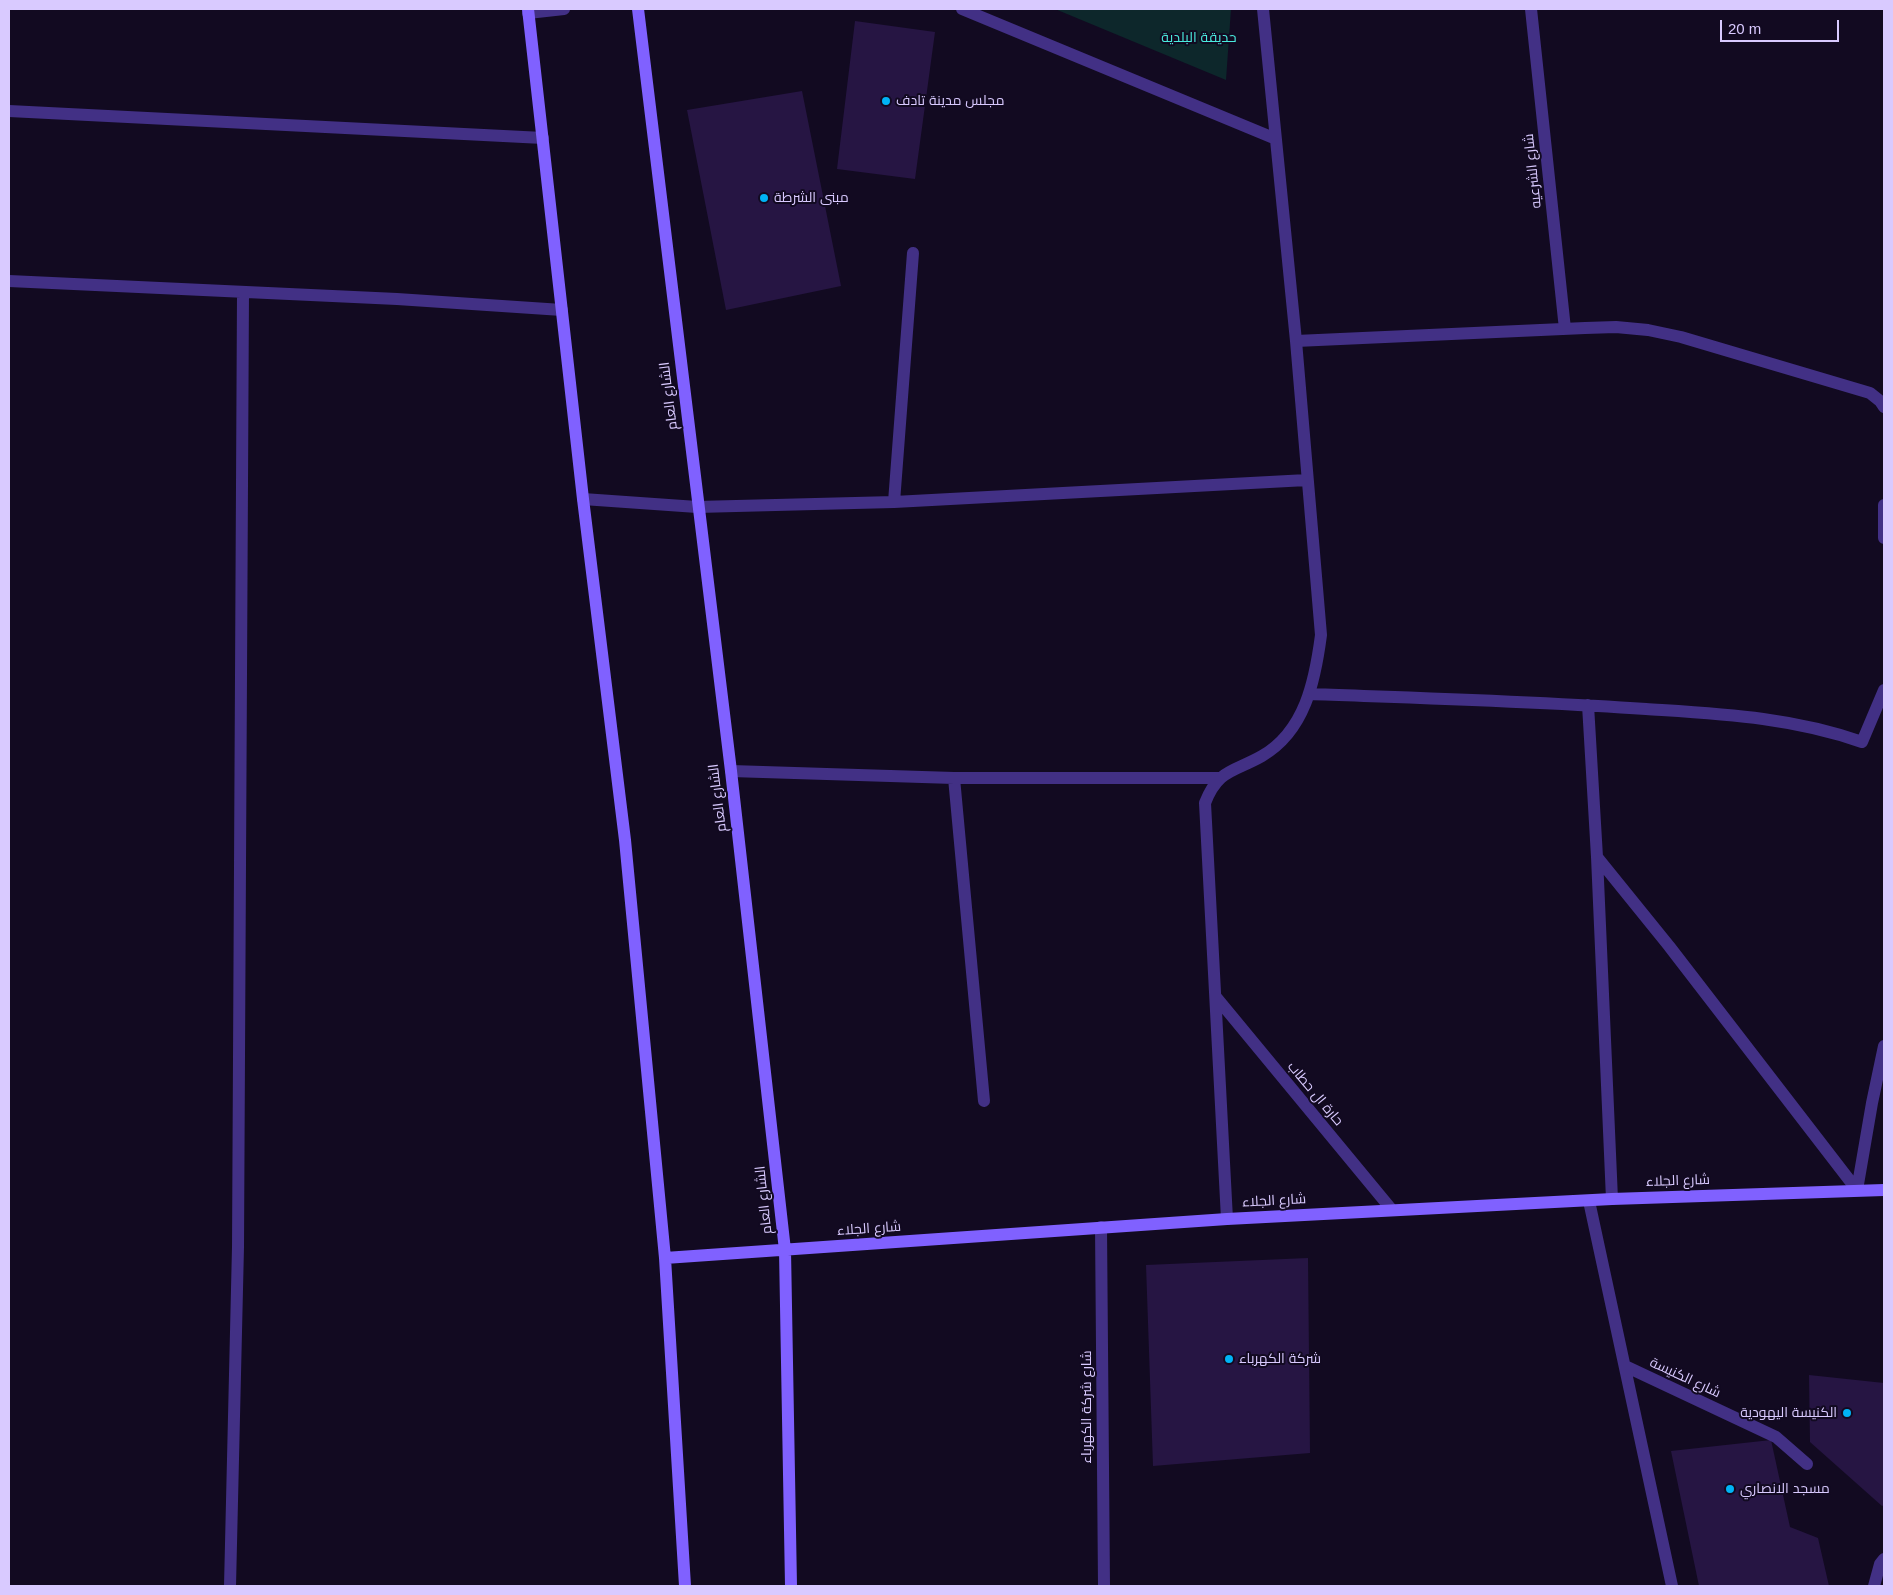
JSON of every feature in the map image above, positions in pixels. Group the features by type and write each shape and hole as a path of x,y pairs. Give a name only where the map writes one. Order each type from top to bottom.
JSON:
{"main road":[{"name":"الشارع العام","path":"638,9 730,771 785,1250 791,1586"},
{"path":"528,11 583,500 625,840 665,1258 685,1586"},
{"name":"شارع الجلاء","path":"665,1258 1227,1219 1612,1199 1884,1190"}],"street":[{"path":"528,11 564,9"},
{"path":"962,9 1276,139"},
{"path":"1227,1219 1205,803 1210,789 1220,778 1232,769 1263,755 1277,745 1302,714 1317,665 1321,635 1296,341 1263,9"},
{"name":"شارع الشرعيه","path":"1531,9 1565,329"},
{"path":"9,111 543,138"},
{"path":"894,502 913,253"},
{"path":"9,281 397,299 562,310"},
{"path":"230,1586 238,1247 243,293"},
{"path":"1296,341 1565,329 1616,328 1648,330 1681,337 1870,393 1884,407"},
{"path":"583,500 698,507 894,502 1307,480"},
{"path":"1884,505 1884,538"},
{"path":"1309,694 1588,705 1748,716 1798,723 1834,732 1862,742 1884,690"},
{"path":"1588,705 1597,857 1612,1199"},
{"path":"730,771 954,778 1220,778"},
{"path":"954,778 984,1101"},
{"path":"1597,857 1669,946 1857,1190"},
{"name":"حارة ال حطاب","path":"1216,997 1392,1210"},
{"path":"1857,1190 1884,1046"},
{"path":"1590,1201 1672,1586"},
{"name":"شارع شركة الكهرباء","path":"1101,1228 1104,1586"},
{"name":"شارع الكنيسة","path":"1625,1366 1776,1437 1807,1464"},
{"path":"1874,1586 1880,1564 1884,1559"}],"green space":[{"name":"حديقة البلدية","path":"1055,9 1231,9 1226,80"}],"building":[{"name":"مجلس مدينة تادف","path":"855,21 935,32 915,179 837,169"},
{"name":"مبنى الشرطة","path":"802,91 841,286 726,310 687,110"},
{"name":"شركة الكهرباء","path":"1308,1258 1310,1453 1153,1466 1146,1265"},
{"name":"الكنيسة اليهودية","path":"1809,1375 1884,1383 1884,1505 1882,1506 1810,1442"},
{"name":"مسجد الانصاري","path":"1771,1440 1790,1527 1818,1538 1829,1586 1699,1586 1671,1451"}],"place":[{"name":"مجلس مدينة تادف","path":"886,101"},
{"name":"مبنى الشرطة","path":"764,198"},
{"name":"شركة الكهرباء","path":"1229,1359"},
{"name":"الكنيسة اليهودية","path":"1847,1413"},
{"name":"مسجد الانصاري","path":"1730,1489"}]}
